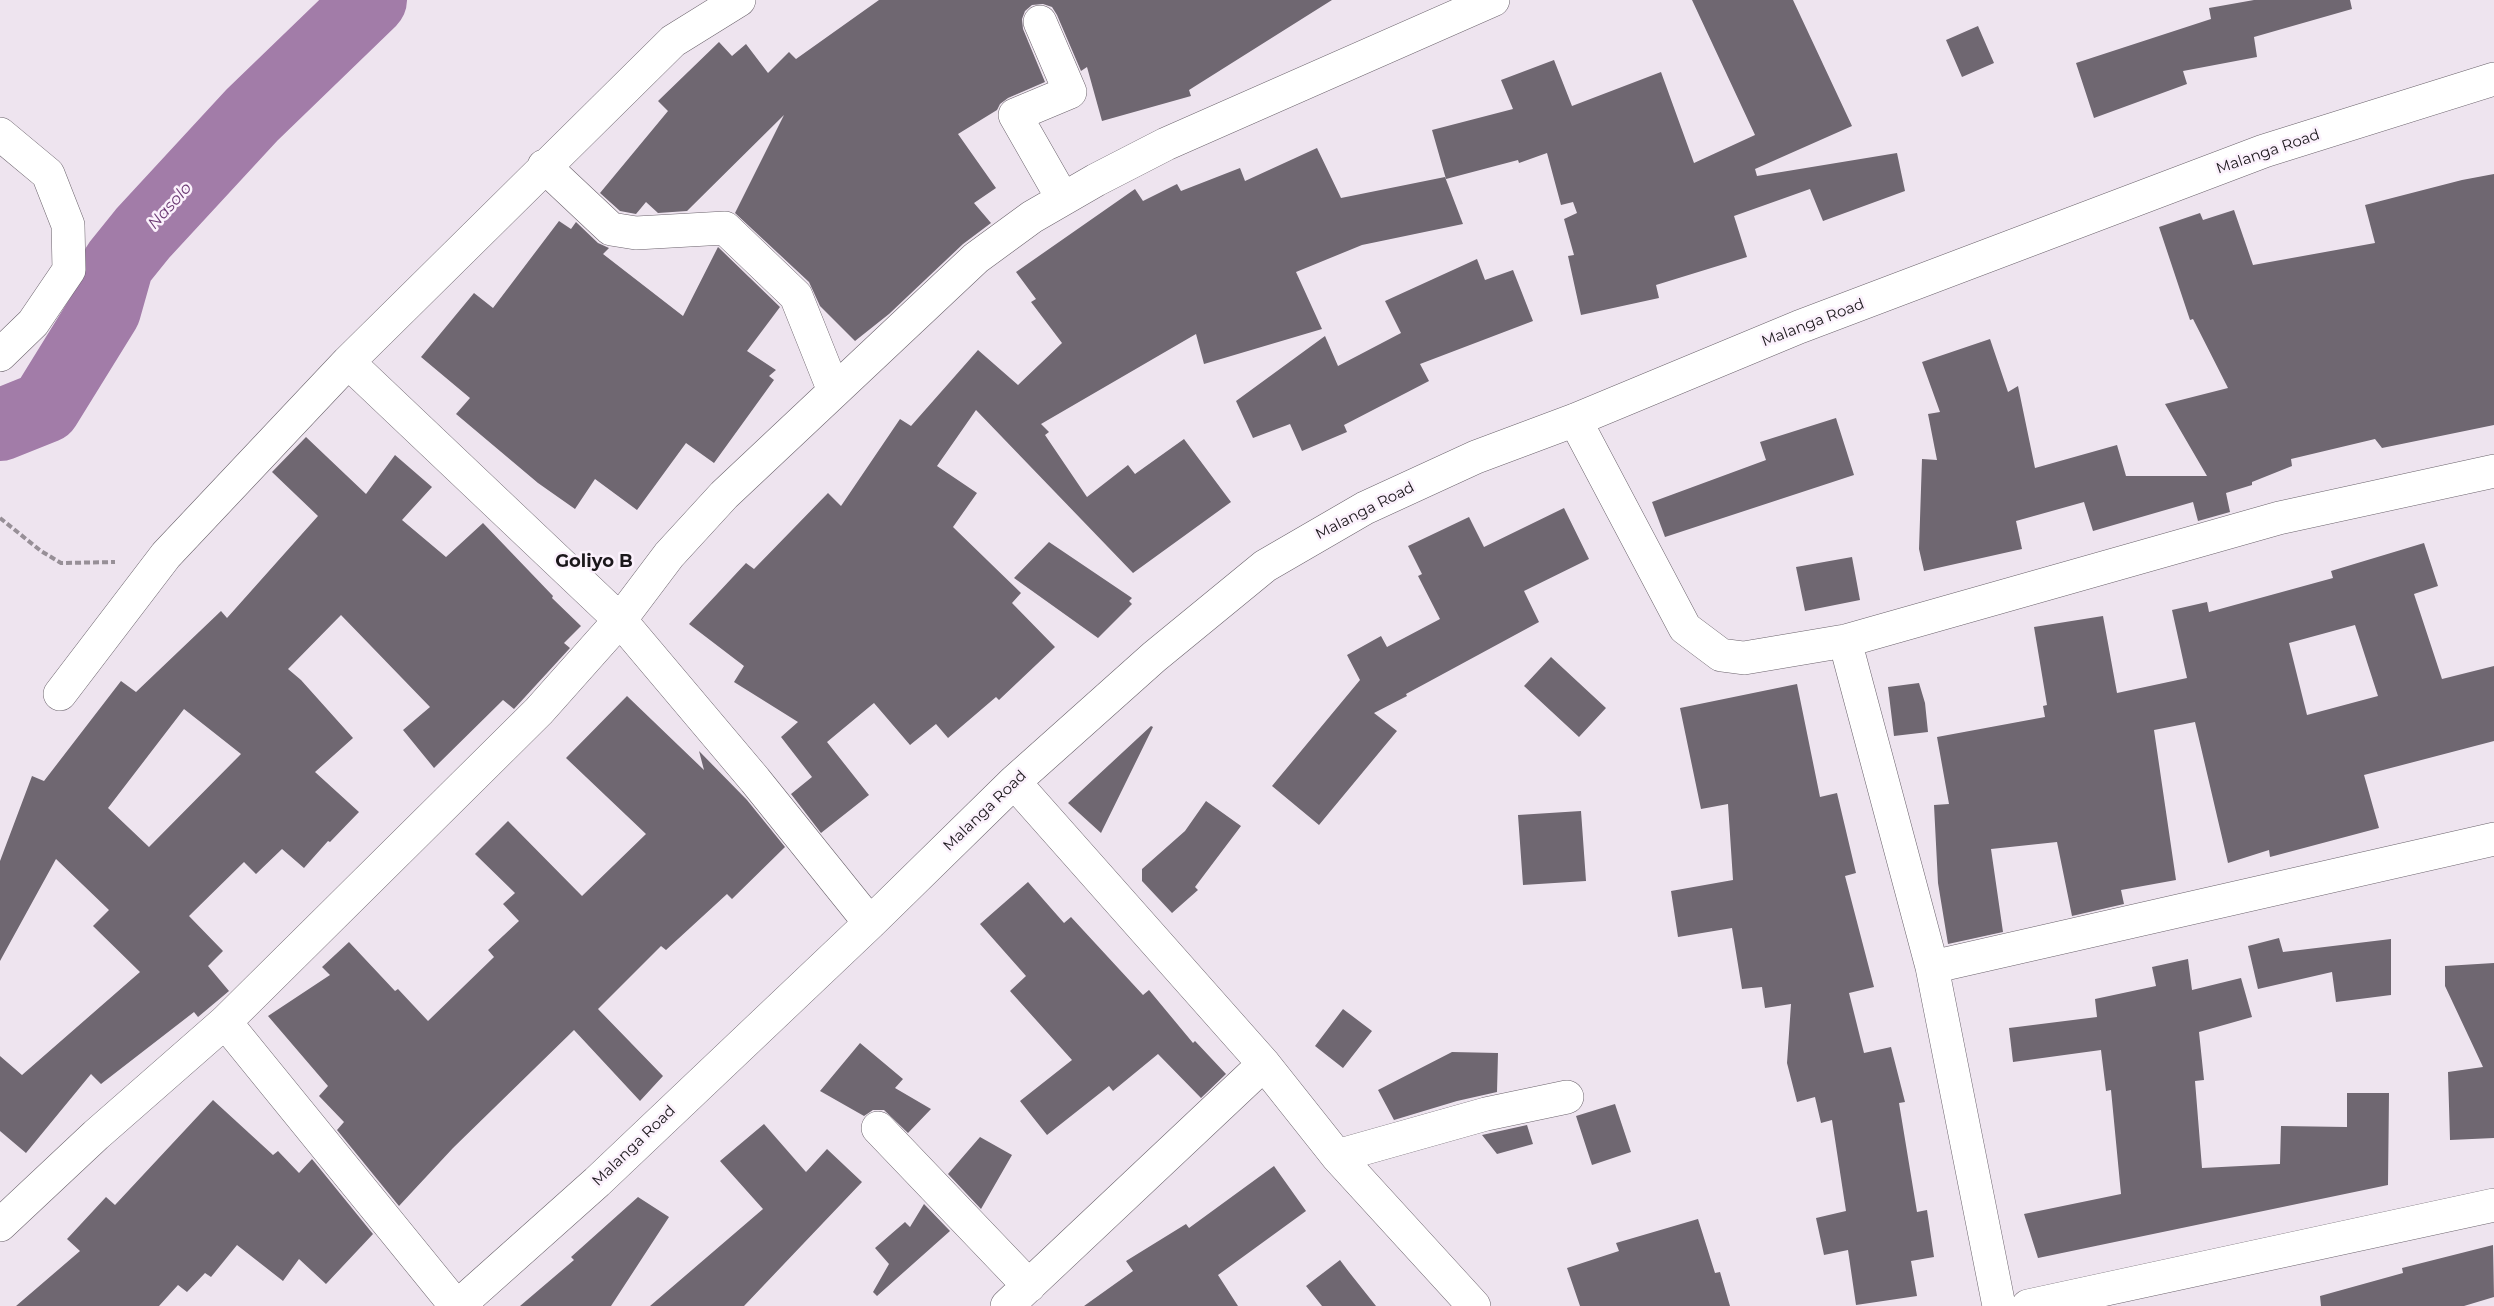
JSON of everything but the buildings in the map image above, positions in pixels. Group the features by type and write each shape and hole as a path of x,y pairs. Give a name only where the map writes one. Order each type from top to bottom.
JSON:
{"street":[{"path":"60,694 166,555 348,362 673,41 739,0"},
{"path":"0,1225 96,1135 225,1022 539,711 620,620 669,555 724,495 976,258 1032,217 1166,144 1492,0"},
{"path":"1040,22 1070,92 1016,115 1064,199"},
{"name":"Malanga Road","path":"457,1306 597,1182 1014,782 1154,657 1265,566 1365,508 1476,458 1575,420 1799,327 2265,151 2494,80"},
{"path":"0,134 48,174 68,225 69,270 33,322 0,355"},
{"path":"544,166 611,229 636,233 725,228 796,296 834,391"},
{"path":"348,362 620,620 755,780 870,922"},
{"path":"1575,420 1685,628 1721,655 1744,658 1845,641 2279,518 2494,471"},
{"path":"1845,641 1932,968 1999,1306"},
{"path":"1014,782 1264,1064 1337,1156 1474,1306"},
{"path":"1932,968 2494,839"},
{"path":"225,1022 457,1306"},
{"path":"878,1128 1018,1296 1264,1064"},
{"path":"1337,1156 1486,1114 1567,1097"},
{"path":"2028,1306 2494,1205"}],"path":[{"path":"0,518 41,551 61,563 119,562 166,555"}],"waterway":[{"name":"Nasolo","path":"0,425 45,407 105,310 118,264 143,233 252,115 371,0"}],"district":[{"name":"Goliyo B","path":"594,562"}]}
